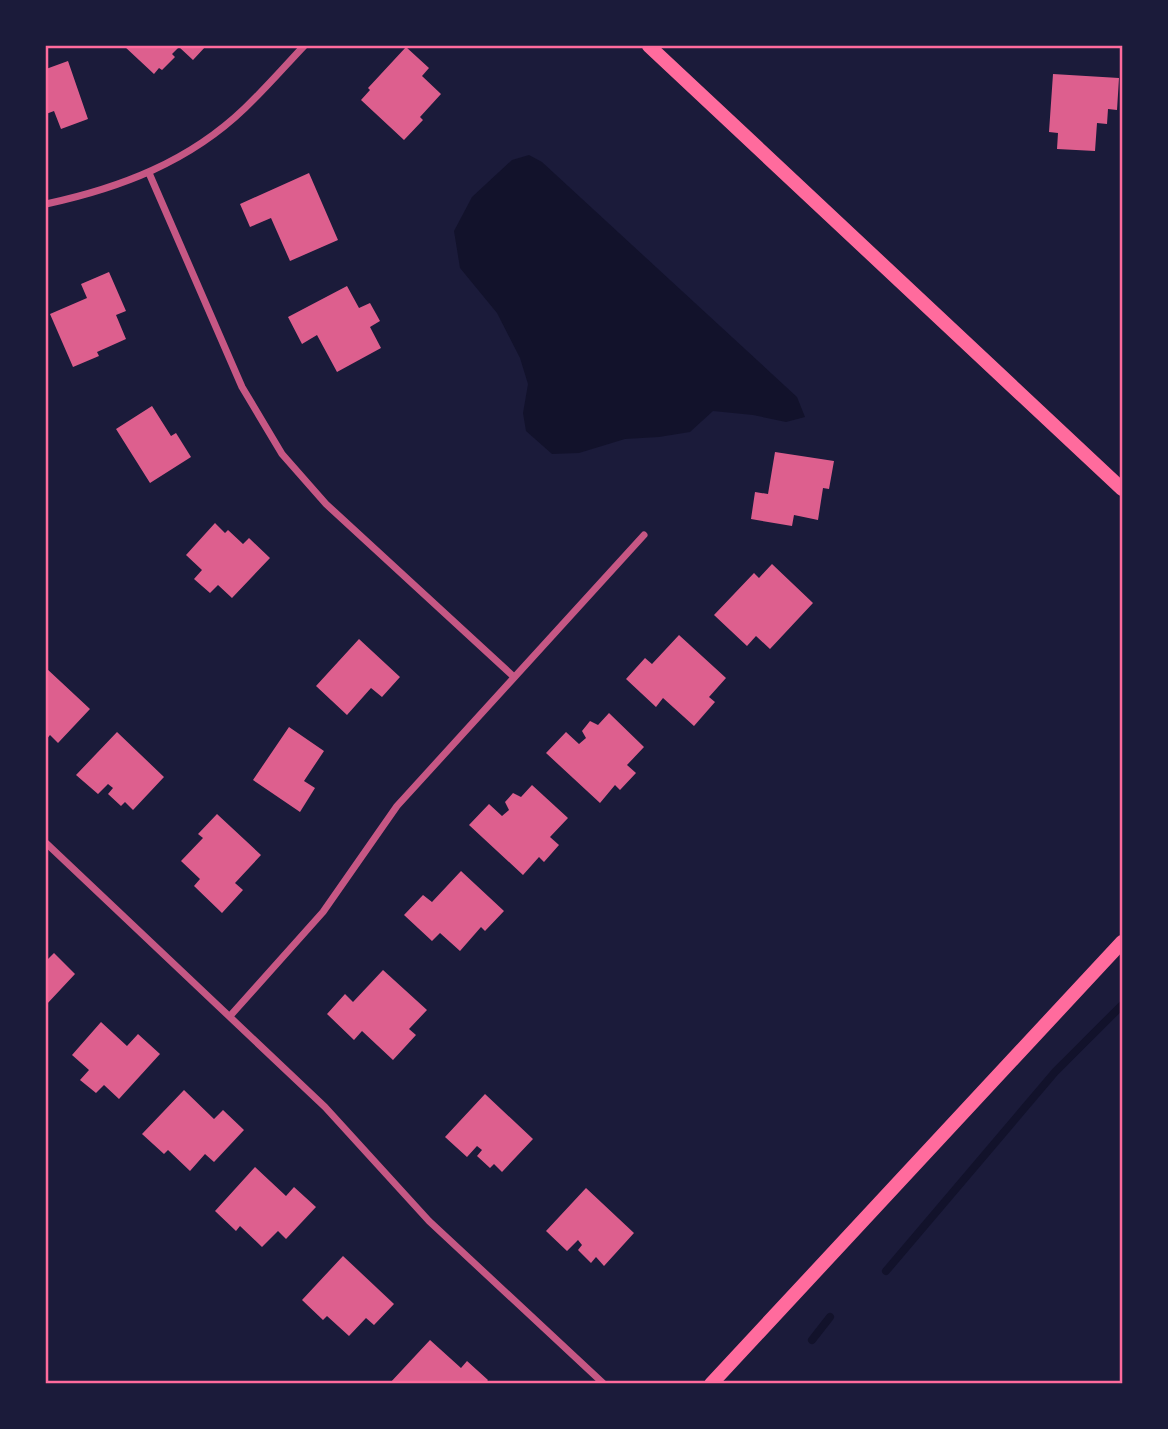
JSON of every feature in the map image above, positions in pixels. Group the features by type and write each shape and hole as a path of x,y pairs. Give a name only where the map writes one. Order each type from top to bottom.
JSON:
{"main road":[{"path":"649,46 1122,489"},
{"path":"711,1384 1122,942"}],"street":[{"path":"46,204 114,187 149,173 203,142 245,109 304,46"},
{"path":"149,173 242,387 282,454 326,504 514,677"},
{"path":"230,1016 323,912 397,806 644,535"},
{"path":"46,843 326,1107 429,1221 604,1384"}],"shaded area":[{"path":"529,155 542,162 797,397 805,417 786,422 713,411 690,432 625,439 579,453 552,454 526,431 523,413 528,384 520,358 497,313 460,268 454,231 472,197 512,160"}],"building":[{"path":"124,46 206,46 193,60 179,47 172,54 175,57 154,74"},
{"path":"406,47 429,68 422,76 441,94 420,117 423,120 404,140 361,100 370,90 368,88"},
{"path":"68,61 88,119 61,129 54,111 46,114 46,69"},
{"path":"1053,74 1119,78 1117,110 1108,109 1107,124 1097,123 1095,151 1057,149 1058,133 1049,132"},
{"path":"309,173 338,240 290,261 271,218 250,227 240,204"},
{"path":"109,272 126,311 116,315 126,339 97,352 99,356 73,367 50,314 87,298 81,284"},
{"path":"347,286 359,308 370,303 380,321 370,327 381,348 337,372 317,335 302,344 288,317"},
{"path":"152,406 171,436 176,433 191,457 150,483 116,429"},
{"path":"775,452 834,461 829,489 823,488 818,520 794,515 792,526 751,519 755,492 768,494"},
{"path":"215,523 225,533 228,530 243,544 249,538 270,558 232,598 218,585 210,593 194,579 202,570 186,555"},
{"path":"772,564 813,603 770,649 756,636 747,646 714,615 754,573 759,578"},
{"path":"679,635 726,678 709,697 715,702 694,726 663,698 656,707 626,679 645,658 652,664"},
{"path":"359,639 400,677 382,697 371,688 347,715 316,686"},
{"path":"46,668 90,709 58,743 50,735 46,740"},
{"path":"609,713 644,747 627,765 636,773 620,790 615,785 600,803 546,753 566,732 579,744 586,738 582,731 590,721 598,725"},
{"path":"289,727 324,751 304,781 315,788 300,812 253,780"},
{"path":"117,732 164,777 133,810 125,802 121,806 108,794 113,788 108,784 98,794 76,775"},
{"path":"532,785 568,818 550,837 559,845 544,862 539,857 523,875 469,825 489,804 502,816 509,810 505,802 513,793 521,797"},
{"path":"217,814 261,855 235,883 243,890 222,913 194,886 200,879 181,861 203,838 198,834"},
{"path":"461,871 504,911 485,931 481,927 460,951 440,933 432,941 404,915 423,895 432,902"},
{"path":"54,953 75,974 46,1005 46,961"},
{"path":"383,970 427,1010 409,1029 416,1035 393,1060 362,1031 354,1040 327,1014 345,994 353,1002"},
{"path":"101,1022 127,1046 138,1034 160,1054 119,1099 104,1085 96,1093 80,1080 89,1070 72,1055"},
{"path":"184,1090 214,1119 223,1110 244,1130 214,1162 205,1154 190,1171 168,1150 164,1154 142,1134"},
{"path":"485,1094 533,1139 502,1172 494,1164 490,1168 477,1156 482,1150 477,1146 467,1157 445,1137"},
{"path":"255,1167 286,1196 294,1187 316,1207 286,1239 278,1231 262,1247 240,1226 236,1231 215,1211"},
{"path":"586,1188 634,1233 604,1266 596,1257 591,1263 578,1250 582,1245 578,1240 567,1251 546,1231"},
{"path":"343,1256 394,1304 374,1325 366,1318 349,1336 327,1316 323,1320 302,1300"},
{"path":"430,1340 461,1368 467,1361 488,1380 485,1384 389,1384"}],"waterway":[{"path":"886,1271 1055,1072 1122,1005"},
{"path":"812,1340 830,1317"}]}
